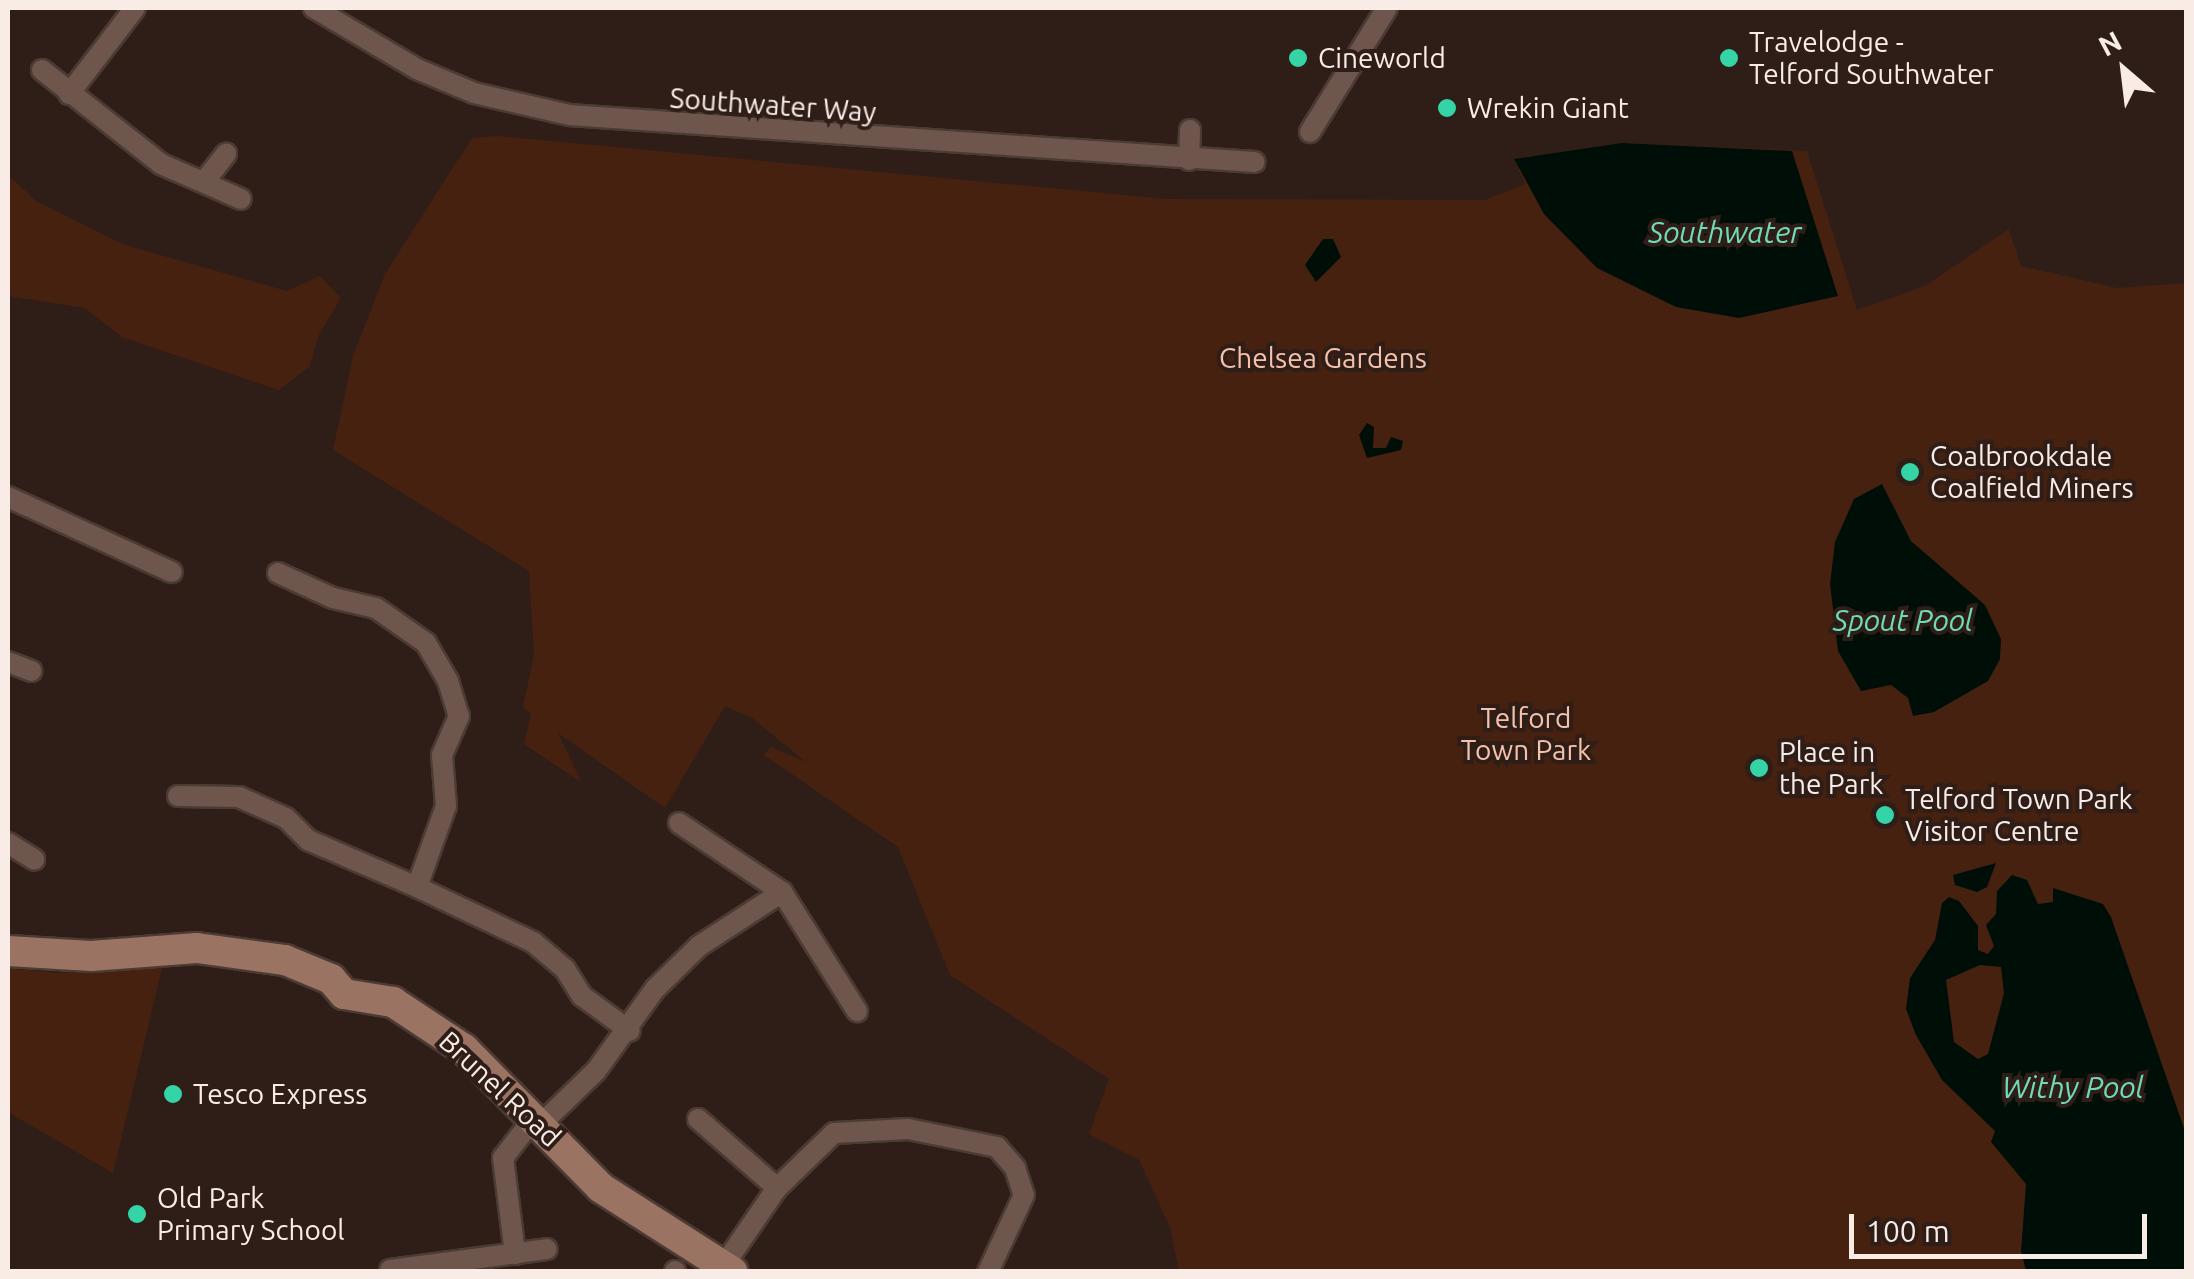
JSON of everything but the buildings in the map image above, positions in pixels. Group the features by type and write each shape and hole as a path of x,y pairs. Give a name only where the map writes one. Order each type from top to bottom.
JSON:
{"street":[{"path":"69,94 135,8"},
{"name":"Southwater Way","path":"314,8 431,76 474,93 570,115 1254,162"},
{"path":"1310,132 1387,8"},
{"path":"42,70 161,164 241,199"},
{"path":"1189,160 1190,130"},
{"path":"204,182 226,154"},
{"path":"8,496 172,572"},
{"path":"278,574 333,598 376,608 426,643 448,680 459,716 442,755 446,806 417,887"},
{"path":"8,662 31,671"},
{"path":"178,796 239,797 286,818 308,840 533,942 566,969 582,996 630,1031"},
{"path":"680,823 782,892 856,1011"},
{"path":"8,843 34,859"},
{"path":"514,1254 503,1158 630,1031 655,989 700,946 782,892"},
{"name":"Brunel Road","path":"8,950 60,956 198,948 306,965 344,994 372,994 420,1018 464,1049 638,1218 728,1268"},
{"path":"698,1119 777,1188"},
{"path":"728,1268 777,1188 834,1133 908,1129 997,1147 1015,1168 1024,1195 988,1272"},
{"path":"390,1270 547,1249"}],"green space":[{"name":"Telford Town Park","path":"497,136 1167,199 1485,200 1525,184 1514,159 1622,143 1807,151 1857,310 1925,286 2009,229 2021,266 2117,288 2186,283 2186,1271 1179,1271 1170,1227 1139,1160 1089,1134 1109,1079 950,975 898,847 764,755 771,747 806,762 752,718 725,706 665,808 558,733 581,782 524,744 531,714 523,708 534,654 529,571 333,450 353,356 385,274 472,138"},
{"path":"8,175 37,202 125,245 287,291 320,276 341,298 318,336 310,366 279,390 122,337 85,308 8,296"},
{"path":"163,964 113,1173 8,1112 8,968 56,973"}],"water":[{"name":"Southwater","path":"1622,143 1792,151 1838,296 1739,318 1676,307 1597,268 1544,214 1514,159"},
{"path":"1323,239 1333,239 1341,257 1316,282 1305,265"},
{"path":"1367,423 1374,427 1373,448 1386,448 1391,437 1403,441 1401,450 1367,458 1359,435"},
{"name":"Spout Pool","path":"1882,484 1911,541 1985,605 2001,639 2000,659 1988,681 1934,712 1913,716 1908,698 1891,685 1861,691 1838,651 1830,584 1835,542 1854,499"},
{"path":"1996,863 1987,887 1977,892 1955,885 1953,875"},
{"name":"Withy Pool","path":"2012,875 2027,880 2038,904 2053,902 2053,888 2103,904 2111,917 2186,1134 2186,1271 2026,1271 2021,1251 2026,1184 1991,1142 1995,1131 1942,1080 1906,1009 1910,978 1935,940 1942,903 1949,897 1959,901 1978,926 1978,950 1988,954 1994,946 1986,925 1996,914 1997,891","holes":["1980,965 2001,967 2004,993 1988,1054 1978,1059 1954,1042 1946,980"]}],"place":[{"name":"Cineworld","path":"1298,58"},
{"name":"Travelodge - Telford Southwater","path":"1729,58"},
{"name":"Wrekin Giant","path":"1447,108"},
{"name":"Coalbrookdale Coalfield Miners","path":"1910,472"},
{"name":"Place in the Park","path":"1759,768"},
{"name":"Telford Town Park Visitor Centre","path":"1885,815"},
{"name":"Tesco Express","path":"173,1094"},
{"name":"Old Park Primary School","path":"137,1214"}],"park label":[{"name":"Chelsea Gardens","path":"1323,358"}]}
